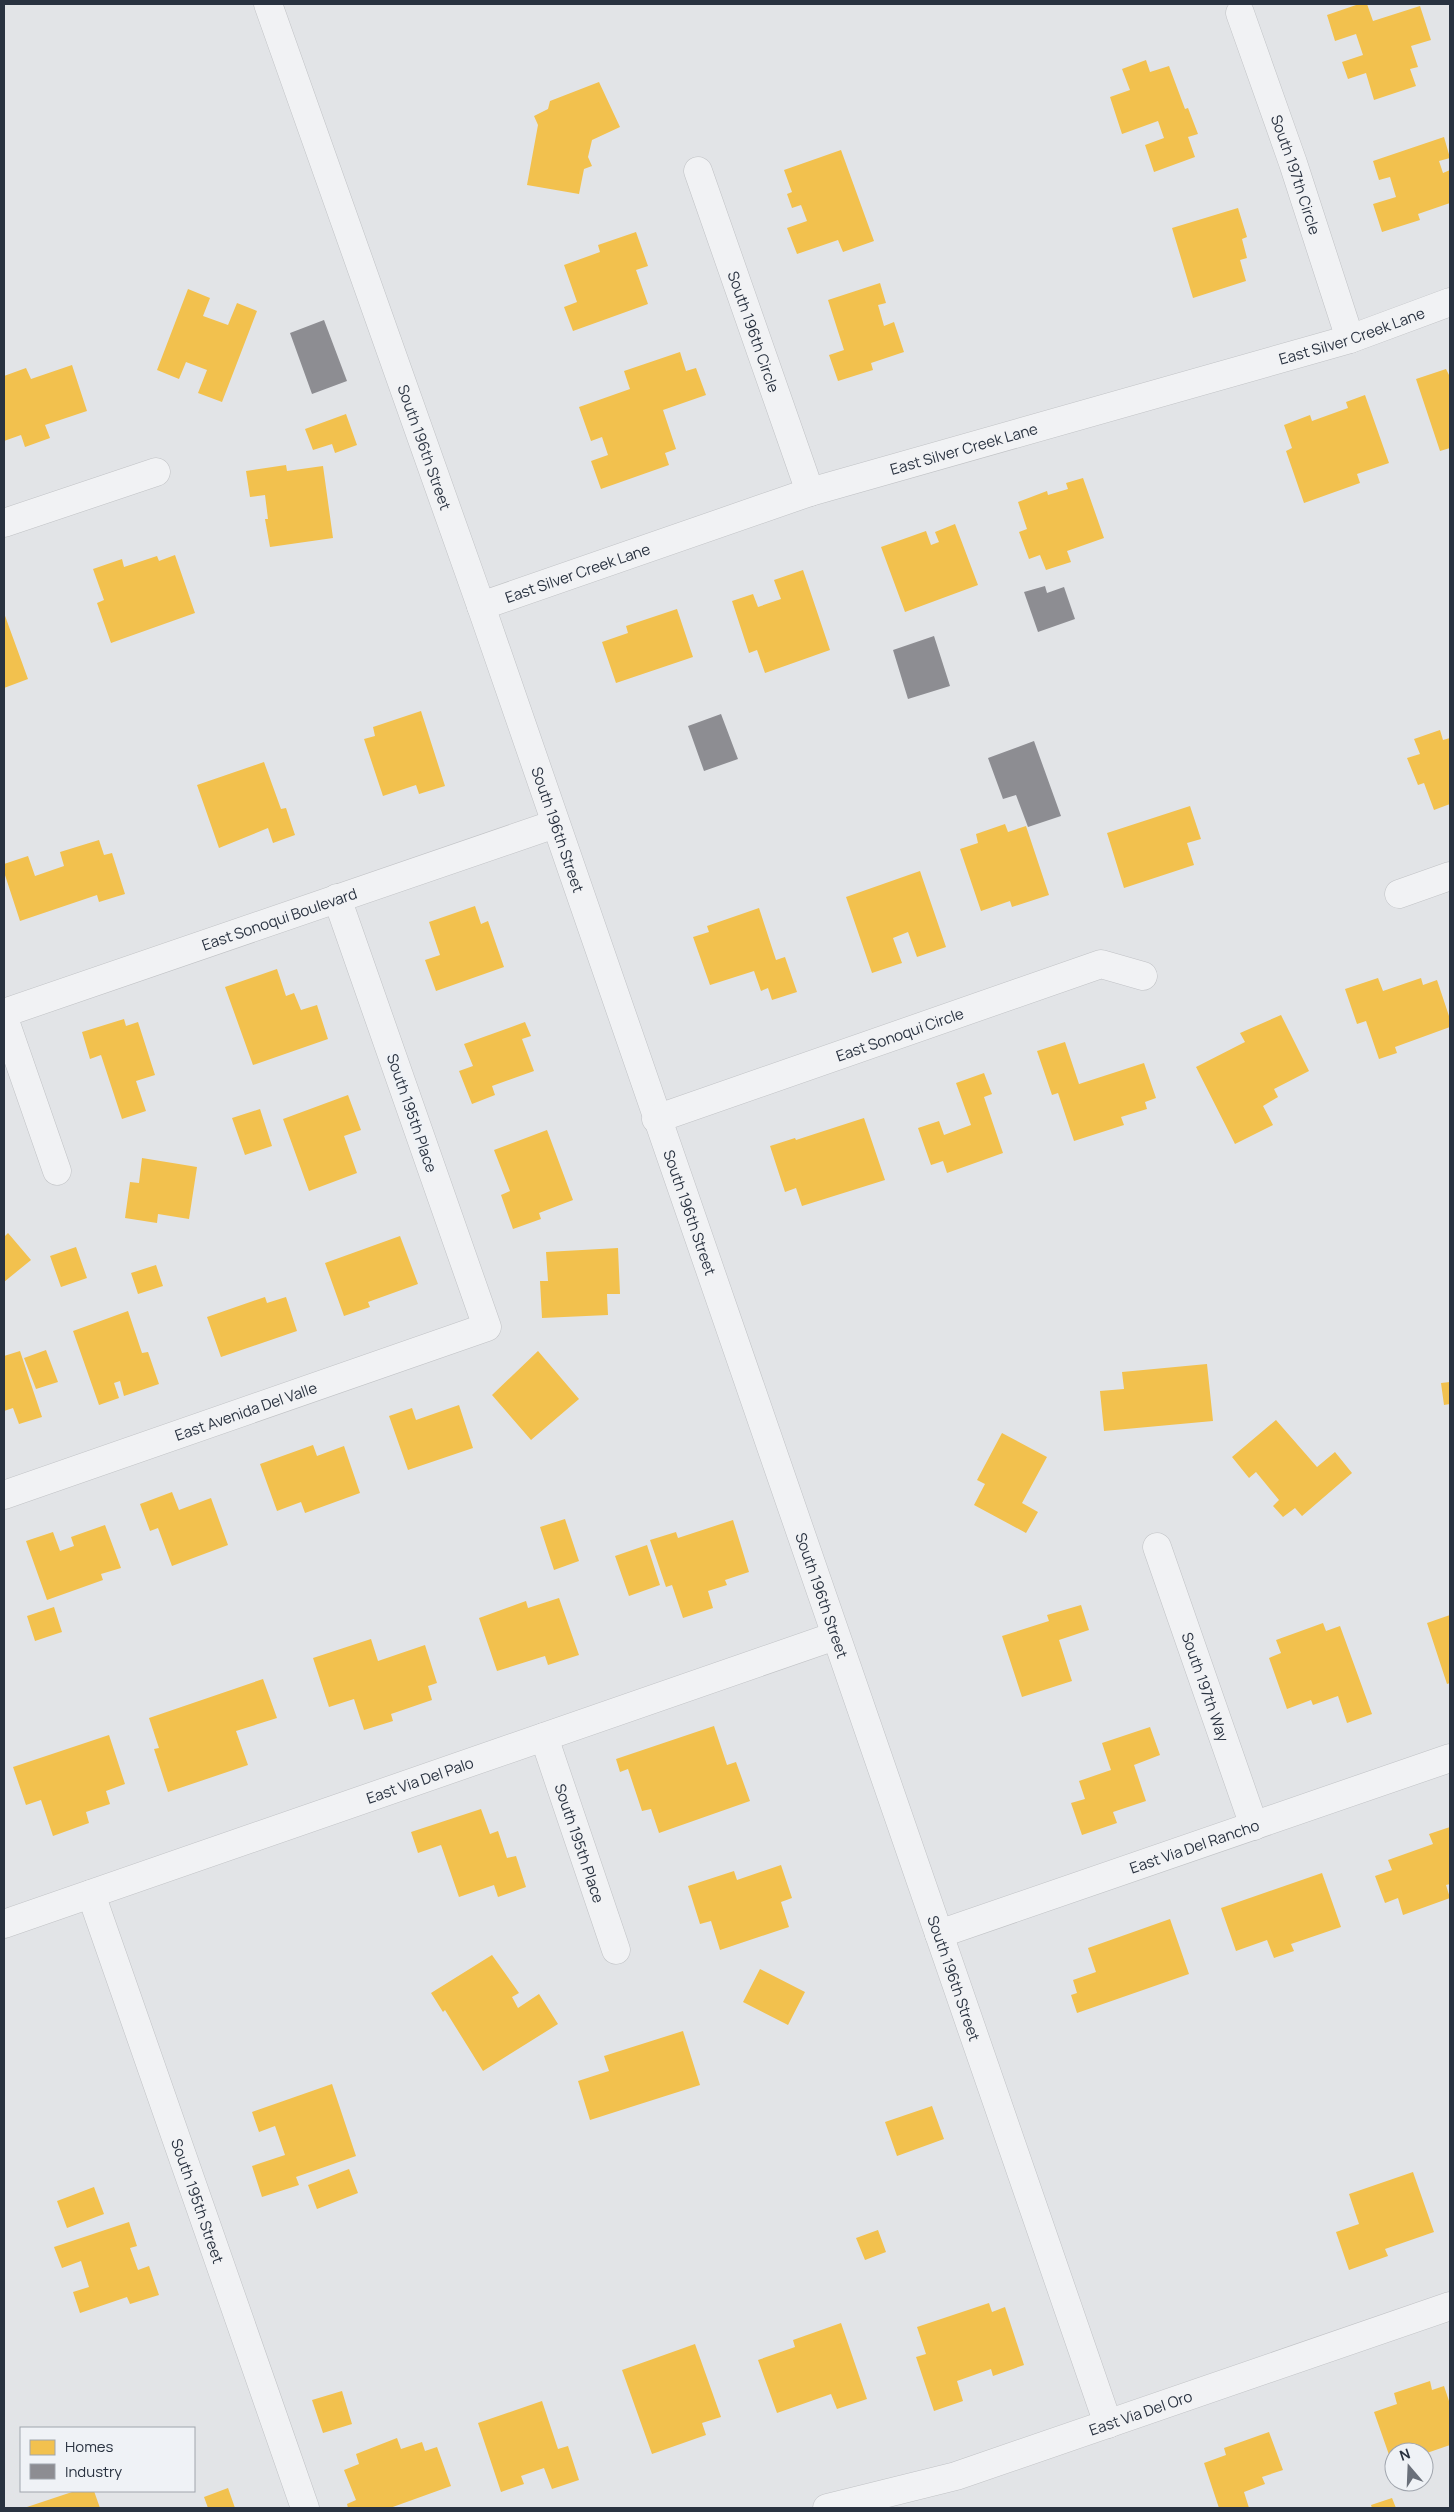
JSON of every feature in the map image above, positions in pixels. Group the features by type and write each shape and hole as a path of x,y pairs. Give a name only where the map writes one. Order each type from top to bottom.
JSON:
{"street":[{"name":"South 196th Street","path":"268,4 480,606 1108,2424"},
{"name":"South 197th Circle","path":"1240,13 1293,163 1350,339"},
{"name":"South 196th Circle","path":"698,171 810,492"},
{"name":"East Silver Creek Lane","path":"480,606 810,492 1350,339 1450,302"},
{"path":"4,523 156,472"},
{"name":"East Sonoqui Boulevard","path":"4,1013 555,824"},
{"path":"1399,894 1450,876"},
{"name":"South 195th Place","path":"337,898 487,1328"},
{"name":"East Sonoqui Circle","path":"656,1119 1101,964 1144,976"},
{"path":"4,1018 57,1171"},
{"name":"East Avenida Del Valle","path":"4,1495 487,1328"},
{"name":"South 197th Way","path":"1157,1547 1254,1826"},
{"name":"East Via Del Palo","path":"4,1924 835,1636"},
{"name":"South 195th Place","path":"544,1737 616,1950"},
{"name":"East Via Del Rancho","path":"939,1934 1450,1758"},
{"name":"South 195th Street","path":"92,1894 305,2508"},
{"name":"East Via Del Oro","path":"827,2508 956,2476 1450,2306"}],"building: Homes":[{"path":"1359,4 1367,4 1373,21 1420,6 1431,40 1411,46 1418,67 1410,69 1416,86 1374,100 1366,73 1348,79 1342,62 1363,55 1356,34 1335,41 1327,15"},
{"path":"1146,60 1150,72 1169,66 1185,109 1188,108 1198,134 1188,137 1195,157 1154,172 1145,145 1164,138 1158,121 1122,134 1110,97 1130,90 1122,69"},
{"path":"599,82 620,127 592,140 588,157 592,166 584,169 579,194 527,185 538,125 534,116 548,109 550,101"},
{"path":"1444,137 1450,158 1439,161 1443,173 1450,170 1450,203 1418,214 1420,220 1382,232 1373,204 1396,197 1390,177 1379,180 1373,161"},
{"path":"841,150 874,241 843,252 838,240 797,254 787,228 807,221 801,205 792,208 787,194 792,192 784,170"},
{"path":"1238,208 1247,237 1242,239 1247,258 1240,260 1246,281 1193,298 1172,228"},
{"path":"636,232 648,266 636,270 648,304 573,331 564,307 577,302 564,265 600,252 598,245"},
{"path":"880,283 886,303 878,305 884,326 894,322 904,352 871,363 873,370 838,381 829,355 844,350 828,300"},
{"path":"188,289 210,298 203,316 228,325 237,303 257,311 222,402 198,393 207,370 186,362 179,379 157,370"},
{"path":"680,352 686,371 696,368 706,395 663,410 676,449 665,453 669,465 601,489 591,461 608,455 602,437 591,441 579,407 630,389 624,371"},
{"path":"72,365 87,411 45,425 50,438 25,447 21,435 4,441 4,376 26,368 31,379"},
{"path":"1446,369 1450,377 1450,448 1440,451 1416,379"},
{"path":"1365,395 1389,463 1357,474 1360,483 1304,503 1286,451 1292,448 1284,425 1310,415 1312,421 1348,408 1346,402"},
{"path":"346,414 357,445 335,453 332,444 313,450 305,429"},
{"path":"286,465 287,471 323,466 333,538 270,547 265,519 268,519 265,495 250,497 246,471"},
{"path":"1083,478 1104,538 1067,551 1071,562 1046,570 1040,555 1029,559 1019,532 1027,529 1018,502 1047,491 1048,495 1068,489 1066,483"},
{"path":"955,524 978,585 905,612 881,547 926,531 931,545 939,542 935,532"},
{"path":"175,555 195,613 111,643 97,603 104,600 93,569 122,559 124,567 157,556 159,561"},
{"path":"803,570 830,650 765,673 757,650 749,653 732,601 753,594 758,607 781,599 774,580"},
{"path":"677,609 693,657 616,683 602,642 628,633 626,626"},
{"path":"4,613 28,679 4,688"},
{"path":"421,711 445,786 419,794 416,785 383,796 364,739 375,736 373,727"},
{"path":"1440,730 1443,740 1450,738 1450,804 1434,810 1424,783 1418,785 1407,758 1420,754 1414,739"},
{"path":"264,762 281,809 286,808 295,835 273,843 268,828 219,848 197,785"},
{"path":"1190,806 1201,839 1187,843 1194,865 1124,888 1107,833"},
{"path":"1005,824 1008,832 1026,826 1049,895 1012,907 1010,901 981,911 960,849 978,843 976,834"},
{"path":"99,840 104,855 112,853 125,894 99,902 97,895 20,921 4,872 4,864 28,856 35,876 64,866 60,852"},
{"path":"920,871 946,947 917,957 908,932 893,938 902,963 872,973 846,897"},
{"path":"475,906 481,924 488,921 504,967 436,991 425,960 440,955 429,922"},
{"path":"759,908 776,960 785,957 797,992 772,1000 768,988 761,991 754,971 710,985 693,937 709,932 707,926"},
{"path":"277,969 286,996 294,993 301,1010 317,1005 328,1039 253,1065 225,987"},
{"path":"1378,978 1383,991 1421,978 1423,985 1437,980 1450,1019 1450,1027 1395,1047 1397,1053 1379,1059 1366,1021 1357,1024 1345,989"},
{"path":"1281,1015 1309,1071 1274,1089 1278,1097 1263,1106 1273,1125 1235,1144 1196,1067 1245,1042 1240,1033"},
{"path":"124,1019 126,1026 138,1022 155,1075 136,1081 146,1111 122,1119 101,1055 90,1059 82,1032"},
{"path":"525,1022 531,1036 522,1039 534,1071 492,1086 495,1095 472,1104 459,1071 473,1066 464,1044"},
{"path":"1065,1042 1079,1084 1144,1063 1156,1098 1145,1102 1147,1109 1121,1117 1124,1125 1074,1141 1058,1093 1052,1095 1037,1051"},
{"path":"984,1073 992,1094 984,1097 1003,1153 947,1173 943,1161 931,1165 918,1128 939,1121 944,1135 971,1125 956,1083"},
{"path":"348,1095 361,1130 344,1136 357,1173 309,1191 283,1119"},
{"path":"260,1109 272,1146 245,1155 232,1118"},
{"path":"864,1118 885,1180 802,1206 796,1188 785,1192 770,1146 795,1138 796,1140"},
{"path":"547,1130 573,1200 539,1213 541,1219 513,1229 501,1195 510,1191 494,1150"},
{"path":"142,1158 197,1167 189,1219 158,1214 157,1223 125,1218 130,1182 139,1183"},
{"path":"8,1233 31,1260 4,1282 4,1237"},
{"path":"400,1236 418,1284 368,1302 370,1307 344,1316 325,1263"},
{"path":"76,1247 87,1278 61,1287 50,1256"},
{"path":"618,1248 620,1294 607,1294 608,1315 542,1318 540,1281 548,1281 546,1252"},
{"path":"156,1265 163,1286 138,1294 131,1273"},
{"path":"265,1297 267,1303 286,1297 297,1331 221,1357 207,1317"},
{"path":"128,1311 142,1353 148,1352 159,1384 124,1396 120,1381 114,1383 119,1398 99,1405 73,1331"},
{"path":"46,1350 58,1382 36,1389 24,1358"},
{"path":"20,1351 42,1417 19,1424 13,1408 4,1411 4,1356"},
{"path":"538,1351 579,1399 531,1440 492,1395"},
{"path":"1207,1364 1213,1421 1104,1431 1100,1391 1124,1389 1122,1372"},
{"path":"1450,1382 1450,1404 1444,1405 1441,1383"},
{"path":"459,1405 473,1448 408,1470 389,1416 412,1408 416,1420"},
{"path":"1276,1420 1317,1467 1335,1452 1352,1473 1302,1516 1295,1508 1283,1517 1273,1506 1279,1500 1256,1472 1249,1478 1232,1457"},
{"path":"1002,1433 1047,1457 1022,1503 1038,1512 1026,1533 974,1505 985,1484 977,1480"},
{"path":"313,1445 317,1456 344,1446 360,1493 305,1513 301,1502 277,1511 260,1464"},
{"path":"172,1492 179,1510 211,1498 228,1545 172,1566 158,1528 150,1531 140,1504"},
{"path":"565,1519 579,1561 554,1570 540,1527"},
{"path":"733,1520 749,1572 725,1580 727,1585 708,1591 713,1608 683,1618 672,1585 666,1587 650,1540 676,1532 678,1538"},
{"path":"105,1525 121,1568 101,1574 103,1580 47,1600 26,1541 53,1532 60,1551 74,1546 71,1537"},
{"path":"647,1545 660,1585 629,1596 615,1556"},
{"path":"559,1598 579,1655 548,1665 545,1656 497,1671 479,1618 526,1601 528,1608"},
{"path":"1081,1605 1089,1630 1059,1640 1072,1681 1022,1697 1002,1636 1049,1621 1047,1615"},
{"path":"54,1607 62,1632 35,1641 27,1616"},
{"path":"1450,1615 1450,1683 1447,1684 1427,1623"},
{"path":"1323,1623 1326,1631 1340,1626 1372,1714 1347,1723 1338,1696 1313,1705 1311,1700 1287,1709 1269,1658 1281,1653 1276,1640"},
{"path":"371,1639 378,1661 425,1645 437,1683 428,1686 432,1700 391,1714 393,1721 364,1730 354,1699 329,1707 313,1658"},
{"path":"263,1679 277,1718 236,1731 248,1765 168,1792 154,1749 159,1748 149,1718"},
{"path":"714,1726 727,1765 736,1762 750,1801 659,1833 651,1809 642,1811 628,1769 620,1772 616,1759"},
{"path":"1150,1727 1160,1755 1134,1765 1146,1801 1113,1812 1117,1823 1082,1835 1071,1803 1085,1799 1079,1781 1111,1770 1102,1743"},
{"path":"109,1735 125,1784 106,1791 110,1804 86,1812 89,1823 53,1836 41,1800 26,1805 13,1767"},
{"path":"481,1809 490,1834 498,1831 507,1858 516,1856 526,1887 498,1897 494,1885 459,1897 441,1845 418,1853 411,1832"},
{"path":"1450,1827 1450,1884 1446,1885 1450,1898 1403,1915 1398,1898 1385,1903 1375,1876 1392,1870 1388,1860 1433,1844 1429,1834"},
{"path":"781,1865 792,1898 781,1902 789,1927 720,1950 711,1921 700,1924 688,1886 734,1871 737,1880"},
{"path":"1322,1873 1341,1927 1291,1944 1294,1951 1274,1958 1267,1940 1236,1951 1221,1908"},
{"path":"1170,1919 1189,1974 1077,2013 1071,1995 1077,1993 1073,1980 1096,1972 1088,1948"},
{"path":"492,1955 519,1993 512,1997 518,2008 539,1994 558,2024 483,2071 445,2010 443,2012 431,1993"},
{"path":"760,1969 805,1992 788,2025 743,2002"},
{"path":"683,2031 700,2085 590,2120 578,2081 609,2071 604,2056"},
{"path":"332,2084 356,2156 296,2177 299,2185 262,2197 252,2166 285,2155 275,2126 259,2132 252,2112"},
{"path":"932,2106 944,2139 897,2156 885,2122"},
{"path":"349,2169 358,2193 317,2209 308,2185"},
{"path":"1413,2172 1434,2232 1385,2249 1388,2256 1349,2270 1336,2232 1359,2224 1349,2194"},
{"path":"94,2187 104,2214 67,2228 57,2201"},
{"path":"129,2222 137,2246 130,2248 138,2270 149,2266 159,2295 130,2304 127,2297 80,2313 73,2292 89,2287 81,2261 62,2268 54,2247"},
{"path":"878,2230 886,2252 865,2260 856,2238"},
{"path":"989,2303 992,2312 1005,2307 1024,2365 993,2376 991,2369 957,2381 963,2401 934,2411 916,2357 926,2354 917,2327"},
{"path":"841,2323 867,2399 837,2409 831,2394 777,2413 758,2360 795,2347 793,2340"},
{"path":"695,2344 721,2417 702,2423 706,2435 652,2454 622,2370"},
{"path":"1430,2381 1432,2390 1444,2386 1450,2404 1450,2445 1434,2451 1434,2442 1385,2442 1374,2412 1397,2404 1394,2393"},
{"path":"342,2391 352,2424 323,2433 312,2400"},
{"path":"542,2401 558,2449 568,2446 579,2480 552,2489 544,2468 521,2476 524,2484 501,2492 478,2423"},
{"path":"1269,2432 1283,2470 1262,2477 1265,2484 1244,2492 1249,2508 1219,2508 1204,2463 1226,2455 1224,2448"},
{"path":"397,2438 401,2449 422,2442 425,2451 437,2447 451,2486 390,2508 348,2508 347,2504 356,2500 344,2470 359,2464 356,2454"},
{"path":"228,2488 235,2508 208,2508 204,2497"},
{"path":"72,2492 94,2492 100,2508 24,2508"},
{"path":"1392,2498 1396,2508 1372,2508 1371,2505"}],"building: Industry":[{"path":"324,320 347,381 312,394 290,333"},
{"path":"1045,586 1047,593 1064,587 1075,619 1038,632 1024,592"},
{"path":"934,636 950,686 908,699 893,650"},
{"path":"721,714 738,759 704,771 688,726"},
{"path":"1034,741 1061,816 1028,827 1016,795 1003,799 988,758"}]}
